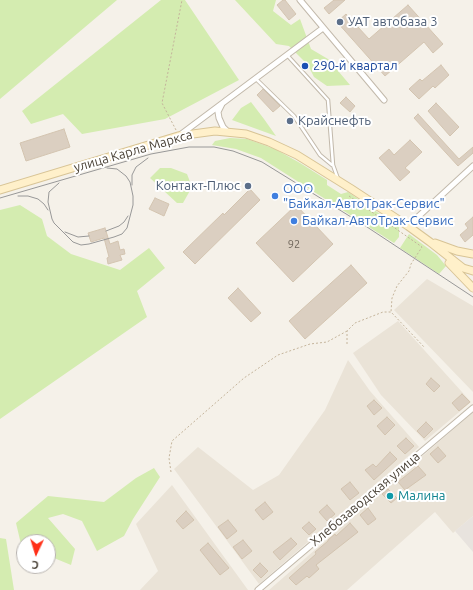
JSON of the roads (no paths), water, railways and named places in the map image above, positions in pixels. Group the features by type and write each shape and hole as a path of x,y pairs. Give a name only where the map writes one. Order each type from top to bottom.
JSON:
{"street":[{"path":"300,0 384,100"},
{"path":"177,133 224,102 323,28"},
{"path":"224,102 218,112 223,127 229,132"},
{"name":"улица Карла Маркса","path":"0,190 177,133 229,132 246,134 296,154 408,226 465,270 473,271"},
{"path":"408,226 473,166"},
{"path":"430,242 457,251 473,254"},
{"name":"улица Карла Маркса","path":"430,242 473,288"},
{"name":"Хлебозаводская улица","path":"258,590 473,408"}],"lane":[{"path":"286,55 328,100 332,165 338,180"},
{"path":"255,79 294,116 320,155 332,165"}],"tram line":[{"path":"0,198 151,154 189,147 214,147 233,151 262,162 364,225 473,297"},
{"path":"132,185 132,175 136,167 148,158"},
{"path":"59,183 49,192 48,202 52,219 54,223 73,242 81,245 114,237 122,234 127,228 133,205 133,196 130,182 126,176 117,169 107,168"},
{"path":"18,196 28,196 38,199 48,210"},
{"path":"106,231 119,226 128,216"},
{"path":"65,232 78,237 89,236"}],"place":[{"name":"УАТ автобаза 3","path":"340,22"},
{"name":"290-й квартал","path":"305,66"},
{"name":"Крайснефть","path":"290,121"},
{"name":"Контакт-Плюс","path":"248,186"},
{"name":"ООО \"Байкал-АвтоТрак-Сервис\"","path":"275,196"},
{"name":"Байкал-АвтоТрак-Сервис","path":"294,221"},
{"name":"Малина","path":"390,496"}]}
